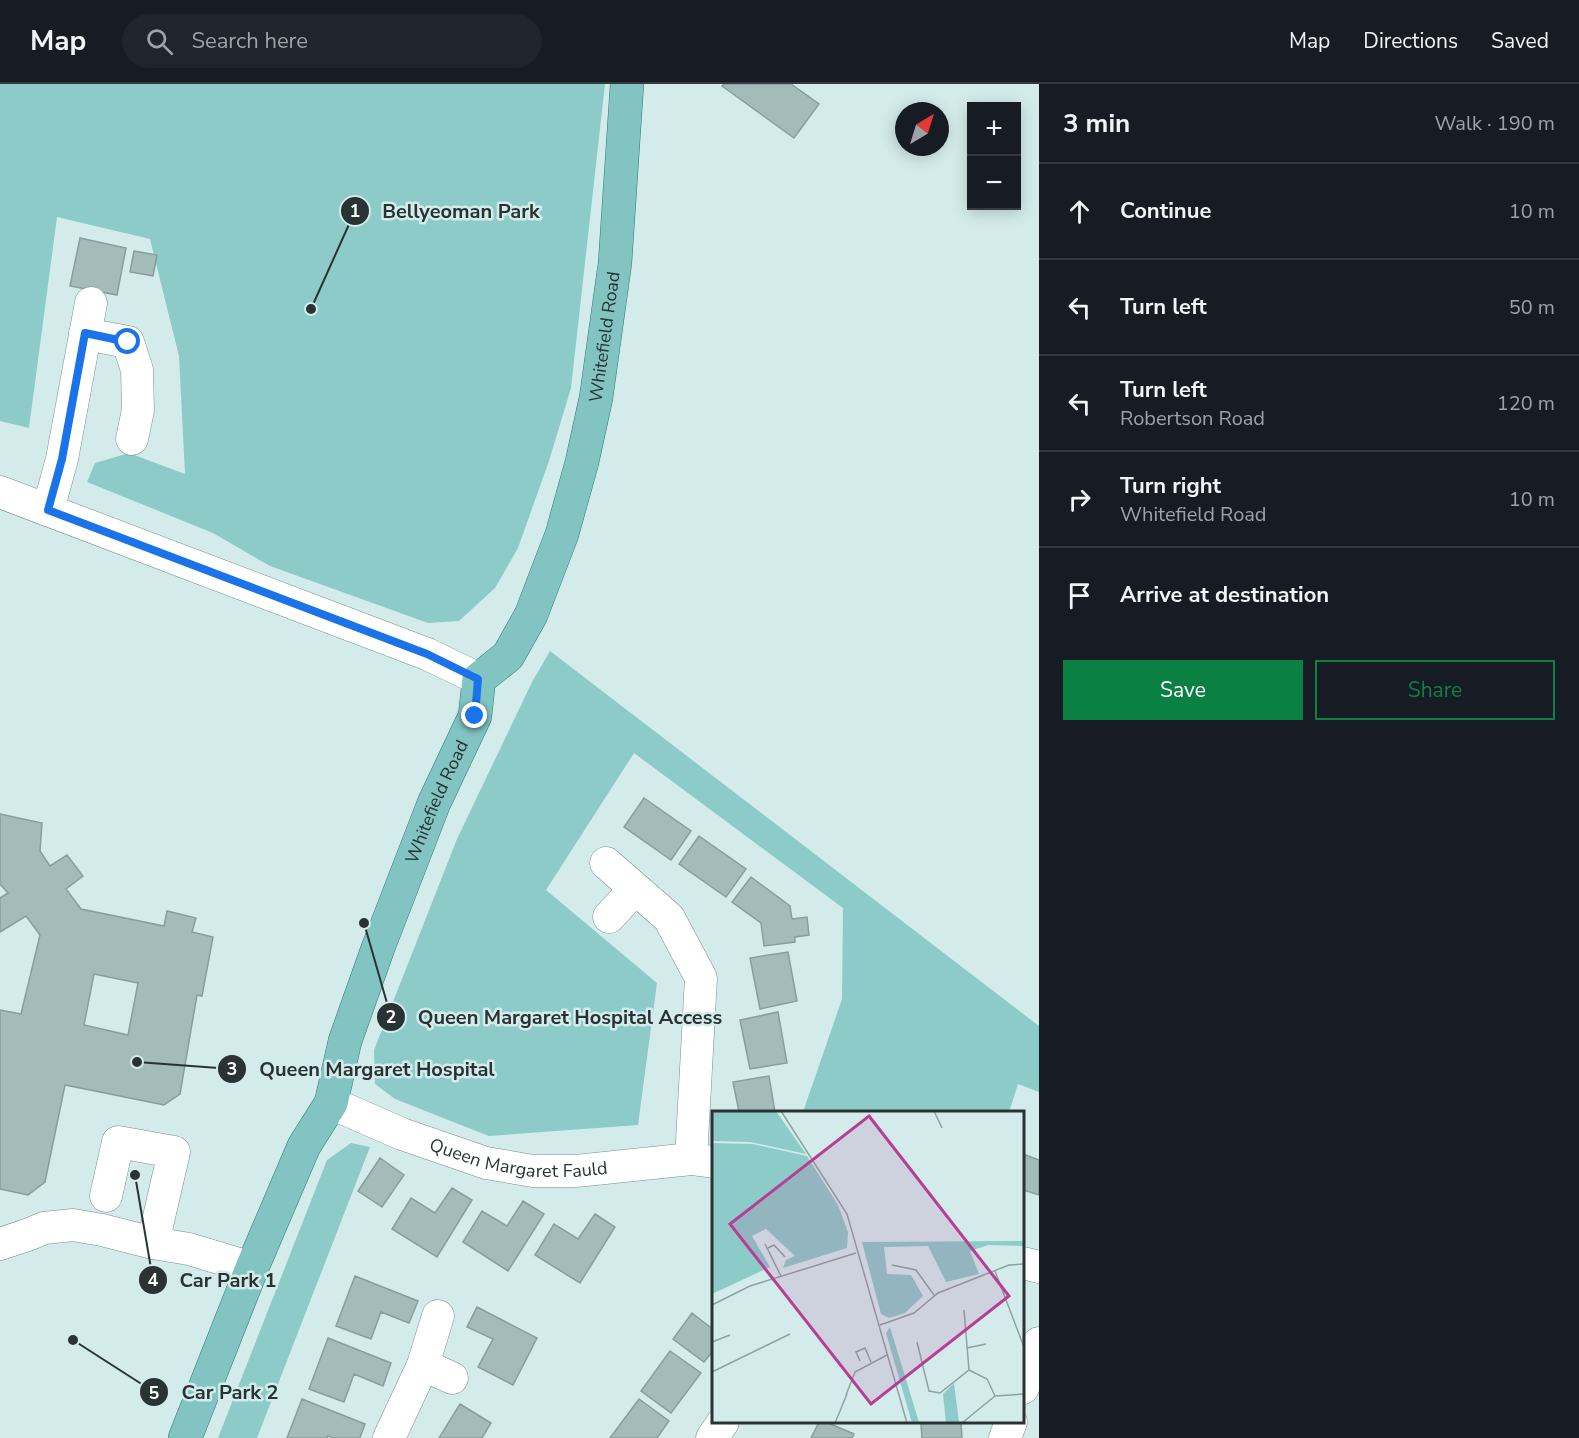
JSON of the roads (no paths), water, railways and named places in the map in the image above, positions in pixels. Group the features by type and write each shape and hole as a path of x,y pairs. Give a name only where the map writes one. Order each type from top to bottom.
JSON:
{"main road":[{"name":"Whitefield Road","path":"185,1438 252,1268 304,1146 331,1103 345,1041 378,948 434,803 475,716 478,679 508,656 531,615 562,534 582,462 596,398 615,263 627,84"}],"street":[{"path":"48,510 62,459 91,303"},
{"path":"85,333 128,342 137,370 138,410 132,439"},
{"path":"0,492 427,654 478,679"},
{"path":"606,863 669,918 701,978 702,1160"},
{"path":"609,917 635,889"},
{"name":"Queen Margaret Fauld","path":"331,1103 402,1134 486,1163 533,1171 576,1171 702,1160"},
{"path":"106,1197 118,1142 174,1152 153,1243"},
{"path":"0,1244 44,1228 73,1225 189,1249 252,1268"},
{"path":"0,1264 30,1234"},
{"path":"1024,1263 1039,1267"},
{"path":"389,1438 423,1365 438,1316"},
{"path":"1024,1385 1039,1342"},
{"path":"423,1365 452,1378"},
{"path":"712,1438 722,1423"},
{"path":"1005,1438 1011,1423"}],"place":[{"name":"Bellyeoman Park","path":"311,309"},
{"name":"Queen Margaret Hospital Access","path":"364,923"},
{"name":"Queen Margaret Hospital","path":"137,1062"},
{"name":"Car Park 1","path":"135,1175"},
{"name":"Car Park 2","path":"73,1340"}]}
